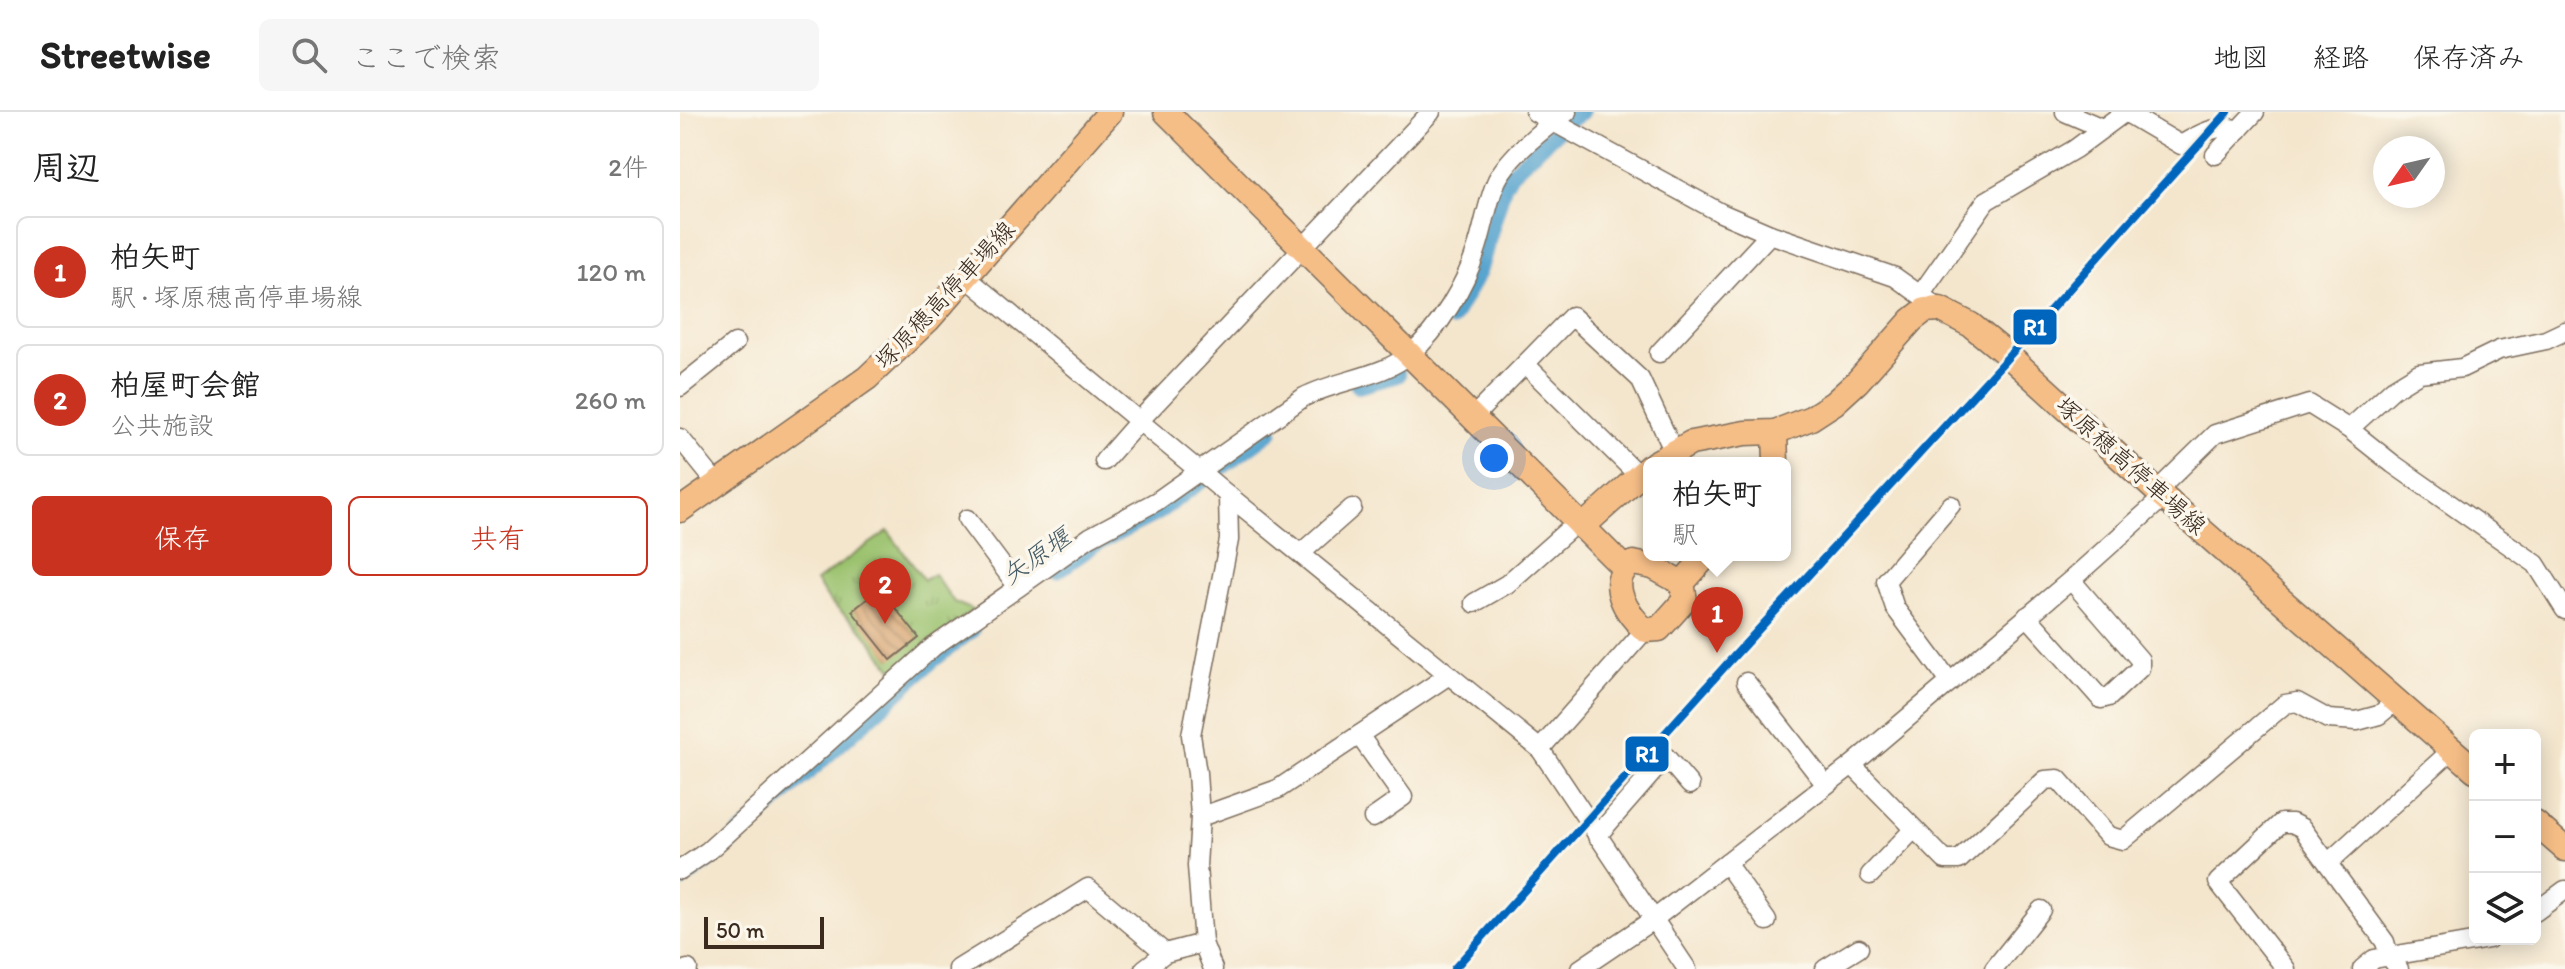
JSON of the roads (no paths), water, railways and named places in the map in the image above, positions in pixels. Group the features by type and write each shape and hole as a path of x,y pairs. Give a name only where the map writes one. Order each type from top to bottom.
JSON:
{"main road":[{"name":"塚原穂高停車場線","path":"680,510 867,378 928,320 1110,112"},
{"path":"1166,112 1624,568"},
{"name":"塚原穂高停車場線","path":"1930,302 1971,325 2009,356 2159,493 2469,765"},
{"path":"1666,457 1691,443 1775,432 1811,418 1857,382 1930,302"},
{"path":"1775,432 1776,457"},
{"path":"1579,525 1643,473"},
{"path":"1682,583 1702,561"},
{"path":"1633,563 1653,567 1682,583 1685,600 1659,629 1645,630 1631,619 1618,581 1624,568 1633,563"},
{"path":"2541,828 2565,849"}],"street":[{"path":"1104,461 1431,112"},
{"path":"1535,112 1560,117 1721,213 1770,234 1895,277 1930,302 1986,201 2075,149 2125,112 2181,145 2213,129 2235,127 2239,130"},
{"path":"2065,112 2102,128"},
{"path":"2215,155 2255,112"},
{"path":"680,870 708,851 933,647 1090,537 1148,507 1304,397 1368,374 1409,355 1429,337 1463,282 1476,251 1497,180 1508,164 1560,117"},
{"path":"1659,353 1770,234"},
{"path":"966,277 1540,749 1687,969"},
{"path":"1472,418 1572,316 1640,379 1653,457"},
{"path":"2349,429 2393,389 2419,373 2462,368 2499,350 2546,340 2565,331"},
{"path":"680,387 735,343"},
{"path":"1525,364 1645,457"},
{"path":"1580,969 1654,919 1852,765 2157,503 2166,482 2215,434 2309,404 2349,429 2393,464 2536,564 2565,610"},
{"path":"680,438 717,484"},
{"path":"1213,969 1203,943 1197,866 1200,817 1191,735 1229,540 1228,495"},
{"path":"1950,682 1895,608 1886,581 1951,505"},
{"path":"1301,553 1352,508"},
{"path":"967,519 1018,587"},
{"path":"1474,603 1507,584 1579,525"},
{"path":"2027,616 2101,699 2109,697 2140,668 2140,660 2071,580"},
{"path":"1540,749 1645,630"},
{"path":"1200,817 1278,789 1449,675"},
{"path":"1746,682 1826,785"},
{"path":"1852,765 1945,860 1959,860 2045,780 2058,779 2108,836 2123,840 2285,704 2297,702 2328,719 2357,721 2379,715 2396,701"},
{"path":"1359,735 1403,797 1373,818"},
{"path":"2328,863 2452,750"},
{"path":"1597,836 1666,757 1690,785"},
{"path":"2286,969 2218,882 2281,823 2292,823 2302,828 2385,942 2394,963"},
{"path":"1870,875 1914,829"},
{"path":"1726,863 1767,921"},
{"path":"958,969 1088,888 1165,953"},
{"path":"2541,908 2565,890"},
{"path":"1994,969 2041,910"},
{"path":"1144,969 1165,953 1203,943"},
{"path":"2362,969 2374,959 2394,963 2469,944"},
{"path":"1825,969 1859,948"}],"waterway":[{"name":"矢原堰","path":"1567,122 1582,112"},
{"name":"矢原堰","path":"1452,319 1479,272 1504,186 1511,173 1558,130"},
{"name":"矢原堰","path":"1358,386 1398,375"},
{"name":"矢原堰","path":"1215,472 1271,431"},
{"name":"矢原堰","path":"1057,571 1094,545 1157,513 1204,479"},
{"name":"矢原堰","path":"904,686 972,630"},
{"name":"矢原堰","path":"680,881 718,854 901,689"}],"place":[{"name":"柏屋町会館","path":"885,624"},
{"name":"柏矢町","path":"1717,653"}]}
